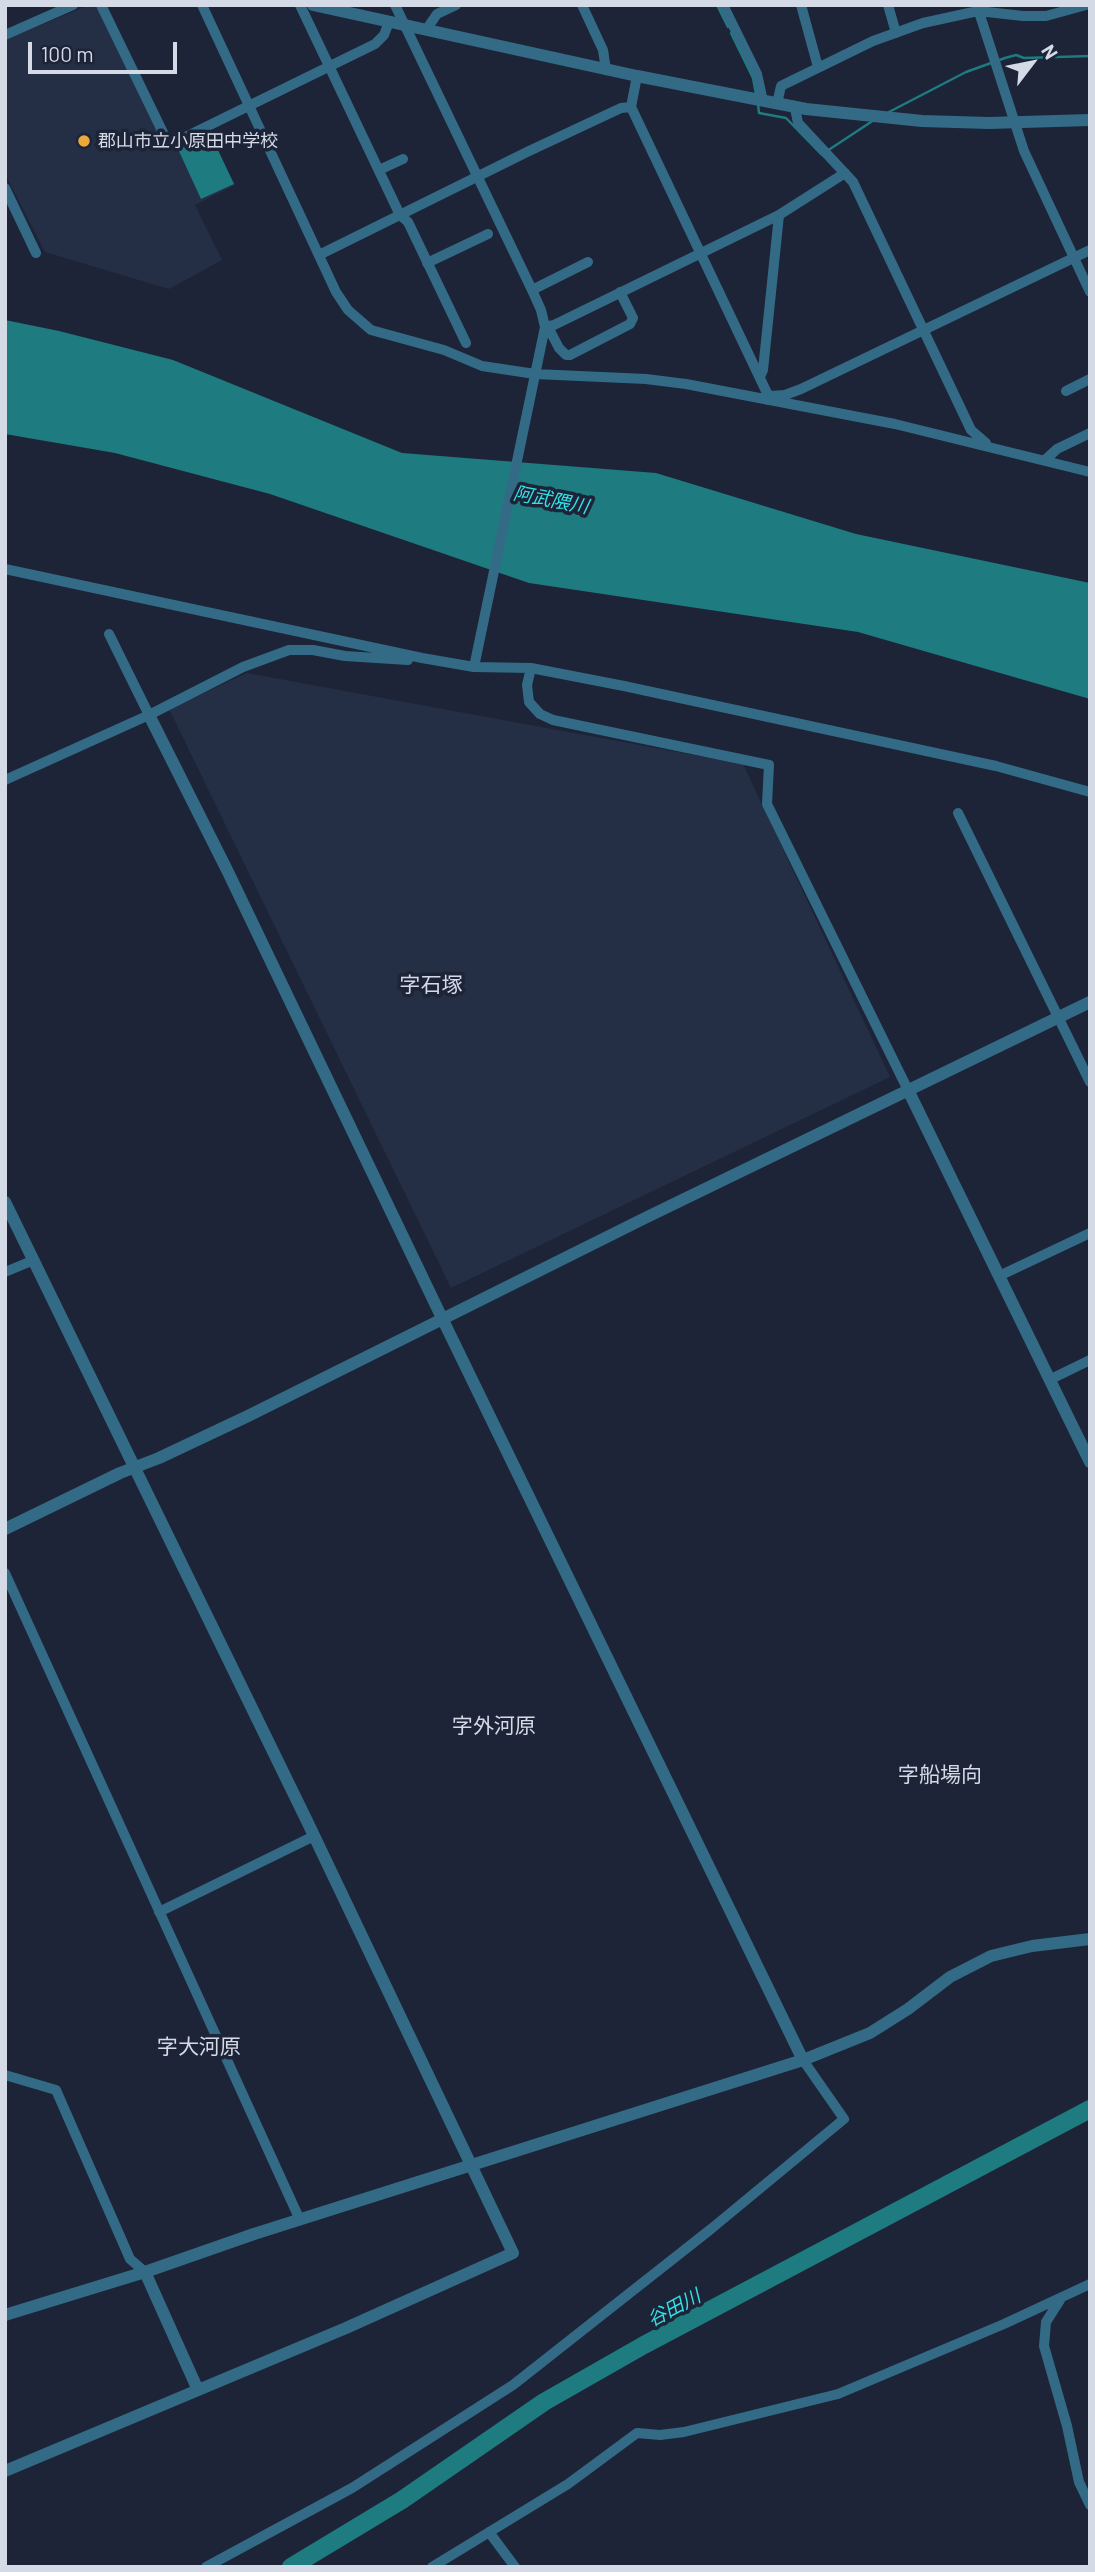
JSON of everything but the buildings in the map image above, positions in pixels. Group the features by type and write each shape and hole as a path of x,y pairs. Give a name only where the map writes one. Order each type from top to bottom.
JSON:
{"street":[{"path":"5,35 73,5"},
{"path":"101,5 169,145 375,44 384,35 389,22"},
{"path":"202,5 319,255 348,310 371,330 444,350 482,366 535,374 646,379 768,398 895,424 1090,472"},
{"path":"300,5 400,215 408,222 466,343"},
{"path":"313,5 795,108 922,121 1090,120"},
{"path":"395,5 532,290 546,327 566,355 630,324 633,318 620,292"},
{"path":"426,30 437,14 456,5"},
{"path":"582,5 603,50 606,69"},
{"path":"723,5 757,74 763,100"},
{"path":"801,5 818,67"},
{"path":"888,5 896,33"},
{"path":"777,104 781,86 873,41 923,23 977,8 1023,16 1046,16 1067,8 1086,5"},
{"path":"977,8 1024,151 1090,292"},
{"path":"637,76 631,107 768,398"},
{"path":"319,255 477,176 621,108 631,107"},
{"path":"795,108 798,123 845,173 857,190 971,430 986,445"},
{"path":"379,170 403,159"},
{"path":"546,327 779,215 845,173"},
{"path":"5,188 36,253"},
{"path":"760,377 763,370 779,215"},
{"path":"427,263 488,234"},
{"path":"768,398 802,388 1090,250"},
{"path":"532,290 588,262"},
{"path":"475,662 531,387 546,327"},
{"path":"1066,391 1090,379"},
{"path":"1045,460 1057,449 1090,433"},
{"path":"5,569 422,658 531,668 996,766 1090,792"},
{"path":"109,634 228,872 803,2060 844,2119 730,2214 513,2385 352,2488 206,2567"},
{"path":"5,780 149,715 243,667 289,650 404,660 422,658"},
{"path":"531,668 527,685 529,702 540,714 553,720 769,765 767,804 1090,1462"},
{"path":"958,813 1090,1082"},
{"path":"5,1529 384,1350 442,1318 1090,1002"},
{"path":"5,1202 314,1836 513,2253 346,2328 5,2471"},
{"path":"999,1276 1090,1233"},
{"path":"5,1272 33,1260"},
{"path":"1049,1380 1090,1360"},
{"path":"5,1573 300,2220"},
{"path":"159,1912 314,1836"},
{"path":"5,2315 803,2060 870,2033 908,2009 950,1977 990,1956 1032,1945 1090,1939"},
{"path":"5,2075 56,2090 130,2259 145,2272 198,2390"},
{"path":"432,2567 568,2484 637,2433 660,2435 684,2432 838,2394 1090,2284"},
{"path":"1060,2299 1046,2322 1044,2346 1068,2426 1079,2482 1090,2505"},
{"path":"489,2532 515,2567"}],"shaded area":[{"name":"郡山市立小原田中学校","path":"89,5 98,5 168,150 208,131 235,185 195,205 222,260 169,289 45,252 5,174 5,40"},
{"path":"247,673 743,764 890,1077 451,1288 169,709"}],"water":[{"path":"209,131 234,184 201,199 177,147"},
{"name":"阿武隈川","path":"5,320 173,360 402,453 656,473 856,534 1090,583 1090,699 858,632 529,583 270,494 115,453 5,434"}],"waterway":[{"path":"717,5 728,27"},
{"path":"731,33 753,78 756,94"},
{"path":"889,112 966,72 1005,58 1016,55 1024,58 1090,56"},
{"path":"758,104 759,113 786,118 822,155"},
{"path":"827,151 874,120"},
{"name":"谷田川","path":"291,2567 402,2500 544,2402 644,2345 1090,2109"}],"place":[{"name":"郡山市立小原田中学校","path":"84,141"}],"district":[{"name":"字石塚","path":"431,985"},
{"name":"字外河原","path":"494,1726"},
{"name":"字船場向","path":"940,1775"},
{"name":"字大河原","path":"199,2047"}]}
